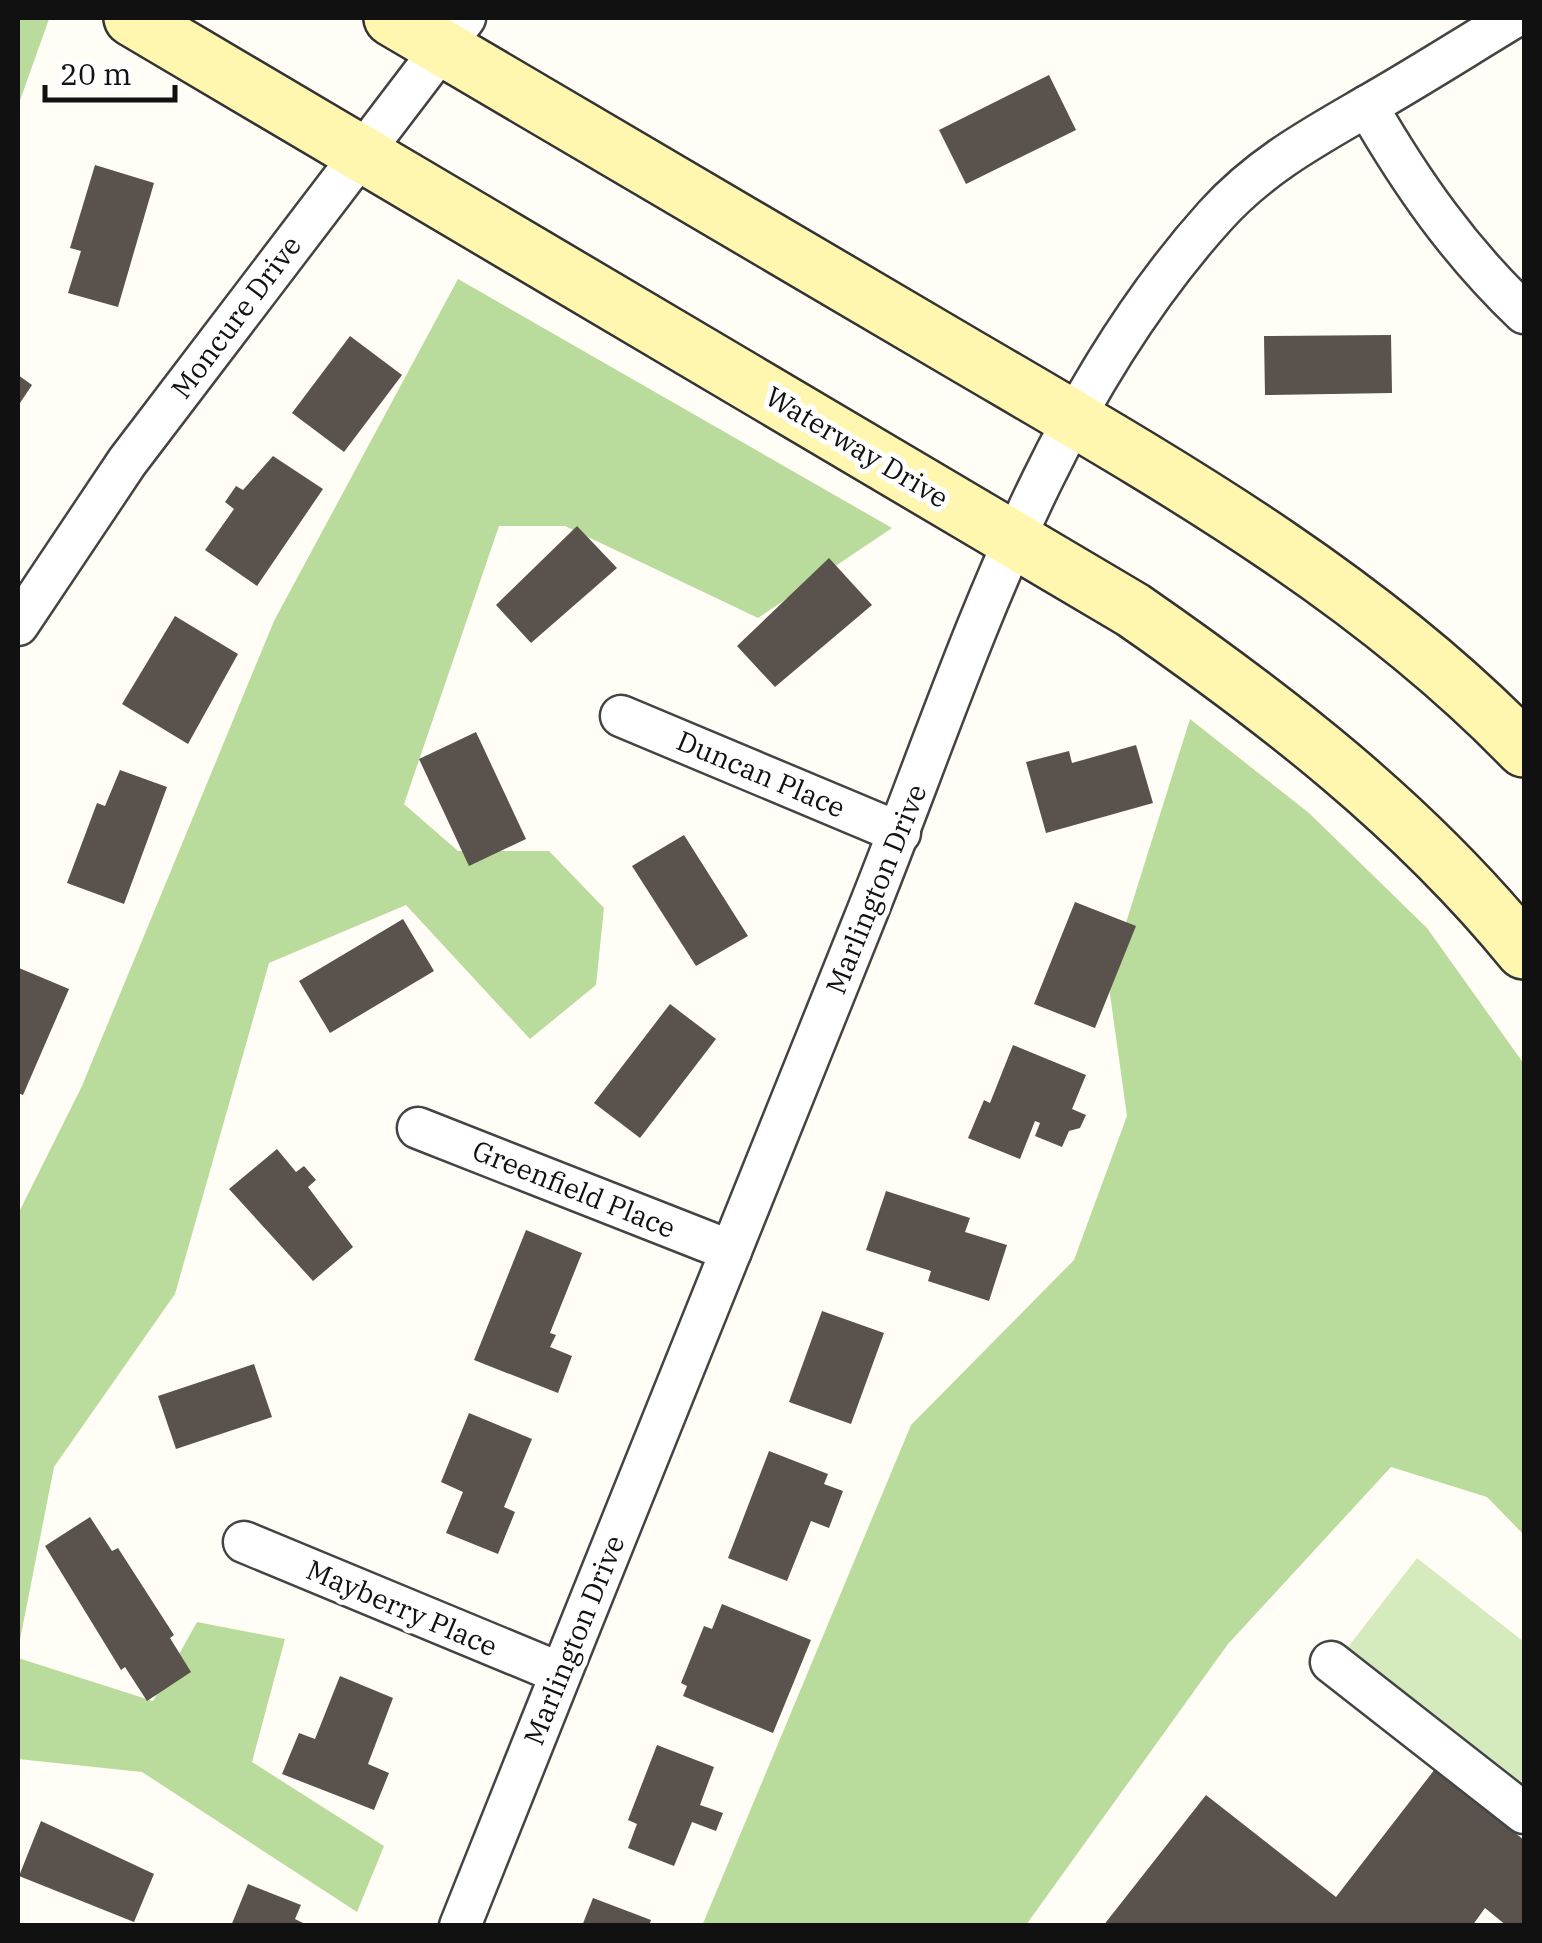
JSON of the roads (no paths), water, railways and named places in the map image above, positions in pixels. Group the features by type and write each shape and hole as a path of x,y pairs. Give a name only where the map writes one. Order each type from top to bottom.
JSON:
{"street":[{"name":"Waterway Drive","path":"132,18 1148,620 1235,681 1357,778 1420,835 1524,951"},
{"path":"392,18 453,32 1299,560 1400,635 1524,749"},
{"name":"Marlington Drive","path":"460,1926 900,833 1012,538 1074,419 1139,315 1212,220 1246,184 1294,145 1513,18"},
{"name":"Moncure Drive","path":"18,625 138,446 453,32"},
{"path":"1366,106 1435,215 1465,254 1524,313"},
{"name":"Duncan Place","path":"622,716 900,833"},
{"name":"Greenfield Place","path":"418,1128 731,1251"},
{"name":"Mayberry Place","path":"244,1542 560,1673"},
{"path":"1330,1662 1524,1813"}]}
